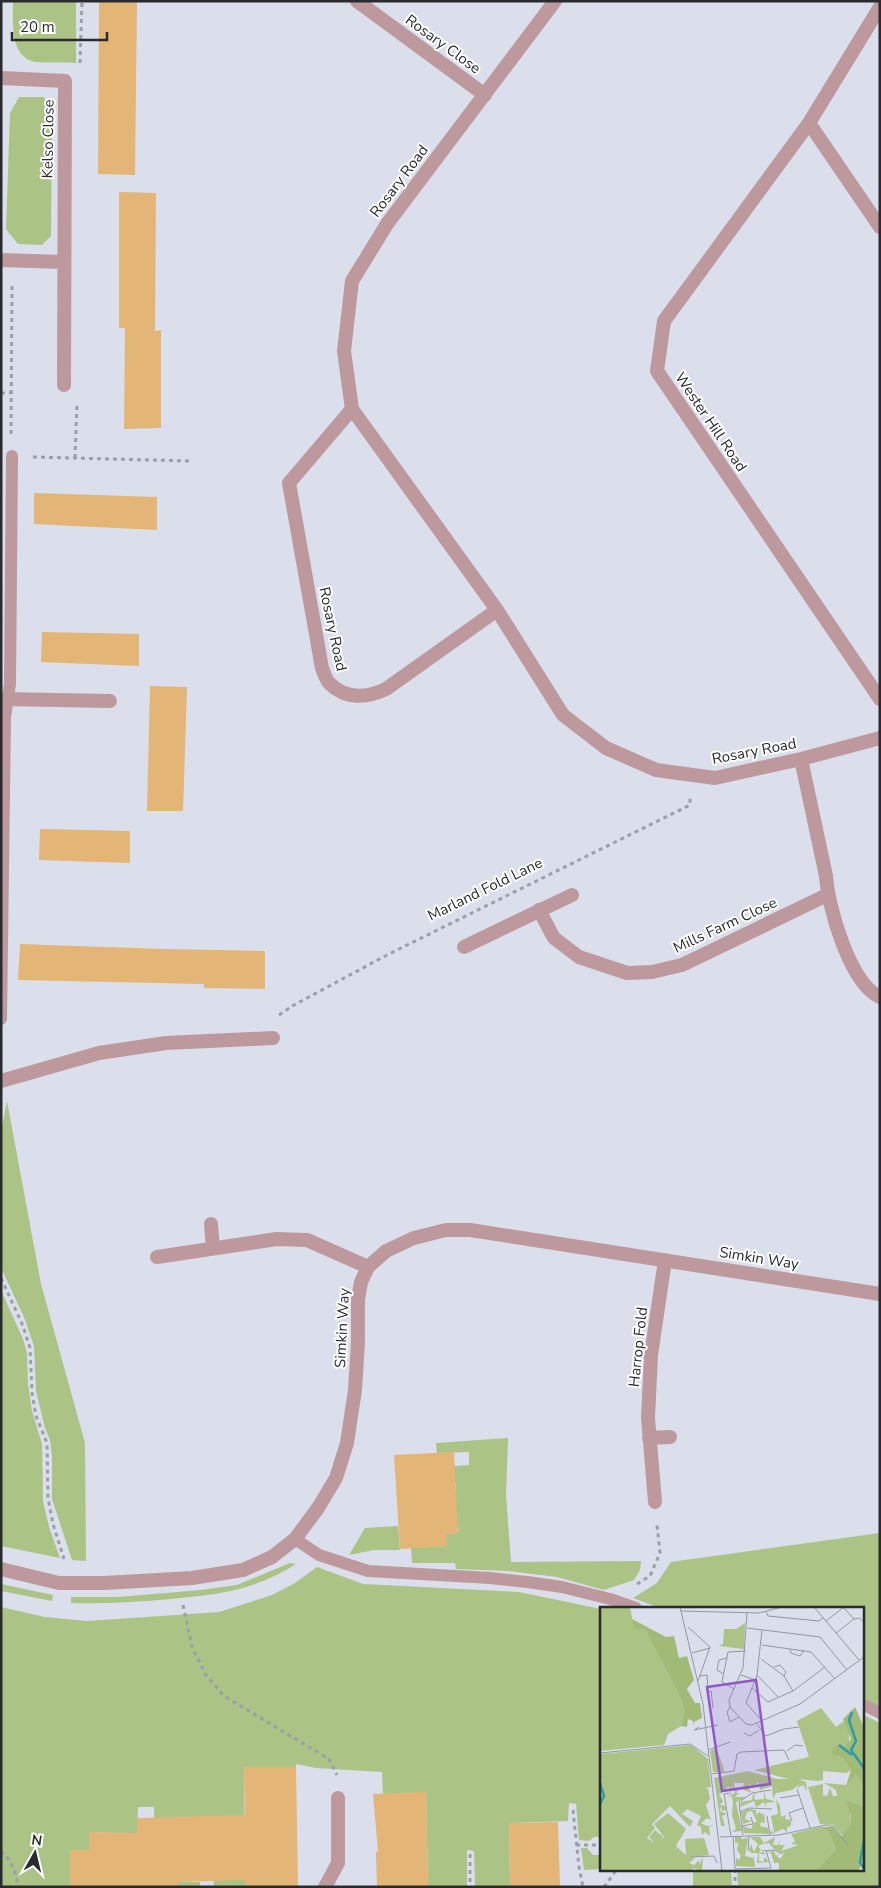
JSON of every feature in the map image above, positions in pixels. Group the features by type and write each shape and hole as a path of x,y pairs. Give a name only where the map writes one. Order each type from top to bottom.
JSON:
{"street":[{"name":"Rosary Close","path":"357,1 485,94"},
{"name":"Rosary Road","path":"555,1 387,224 352,281 344,351 352,409 497,610 563,714 606,748 656,770 715,778 800,759 880,738"},
{"name":"Wester Hill Road","path":"880,7 809,124 664,321 657,371 880,699"},
{"name":"Kelso Close","path":"1,78 65,81 64,385"},
{"path":"809,124 880,227"},
{"path":"7,260 63,262"},
{"name":"Rosary Road","path":"352,409 289,483 322,668 328,683 354,696 373,695 386,689 497,610"},
{"path":"5,699 110,701"},
{"path":"800,759 826,876 828,895 850,963 861,981 875,996 880,998"},
{"path":"464,947 572,895"},
{"name":"Mills Farm Close","path":"538,910 554,938 579,956 627,973 652,972 682,965 828,895"},
{"path":"2,1078 99,1053 166,1043 273,1038"},
{"path":"211,1224 214,1248"},
{"name":"Simkin Way","path":"1,1569 50,1581 104,1583 192,1578 243,1570 272,1557 295,1538 318,1508 336,1478 347,1444 355,1390 358,1298 361,1282 368,1267 386,1251 414,1238 446,1230 470,1230 880,1294"},
{"path":"157,1258 277,1239 307,1240 368,1267"},
{"name":"Harrop Fold","path":"655,1502 648,1418 651,1355 665,1260"},
{"path":"649,1438 670,1437"},
{"path":"325,1887 338,1863 338,1798"}],"lane":[{"path":"1,1019 5,699 10,648 12,456"},
{"path":"295,1538 319,1555 368,1571 527,1582 562,1587 633,1607"},
{"path":"864,1705 880,1713"}],"path":[{"path":"80,66 82,1"},
{"path":"7,260 12,456 190,461"},
{"path":"64,385 78,386 75,458"},
{"path":"1,392 10,393"},
{"name":"Marland Fold Lane","path":"278,1016 387,955 690,805 692,775"},
{"path":"1,1278 23,1326 30,1348 32,1393 36,1416 47,1443 48,1498 53,1524 64,1558 63,1565"},
{"path":"610,1599 650,1576 660,1553 655,1502"},
{"path":"183,1605 192,1647 206,1675 224,1696 330,1759 336,1770 338,1798"},
{"path":"574,1810 576,1845 583,1887"},
{"path":"576,1845 598,1845"},
{"path":"1,1851 11,1862 17,1874 18,1887"},
{"path":"470,1854 470,1887"},
{"path":"604,1887 616,1870"},
{"path":"735,1870 736,1887"}],"green space":[{"path":"13,1 76,1 76,63 36,62 27,59 21,54 14,38"},
{"path":"19,97 44,97 52,116 51,236 42,245 18,244 6,229 10,113"},
{"path":"7,1101 41,1284 85,1443 86,1561 72,1560 52,1499 52,1456 50,1440 45,1428 36,1391 34,1346 24,1317 1,1268 1,1132"},
{"path":"1,1290 23,1339 27,1353 28,1384 32,1411 42,1444 43,1501 49,1527 60,1558 1,1546"},
{"path":"508,1438 506,1495 511,1562 641,1561 640,1570 634,1580 604,1590 557,1577 508,1571 456,1569 455,1563 412,1563 411,1548 446,1546 446,1534 457,1533 459,1530 456,1523 456,1484 443,1467 469,1465 469,1452 437,1453 436,1443"},
{"path":"398,1526 400,1550 374,1550 349,1555 365,1528"},
{"path":"880,1533 880,1707 864,1699 864,1607 657,1607 633,1598 657,1583 671,1562"},
{"path":"290,1563 296,1564 250,1586 221,1593 146,1601 71,1603 71,1597 118,1597 237,1585"},
{"path":"317,1567 363,1584 519,1592 600,1609 600,1837 594,1837 589,1841 579,1840 576,1804 569,1803 568,1821 509,1823 510,1887 475,1887 474,1851 467,1850 467,1887 428,1887 426,1793 383,1794 382,1772 316,1768 296,1764 296,1767 244,1767 245,1887 214,1887 209,1826 154,1887 154,1807 138,1807 137,1839 112,1833 89,1832 89,1850 71,1850 70,1887 1,1887 1,1607 45,1617 87,1621 219,1612 272,1595 295,1583"},
{"path":"1,1584 53,1595 52,1601 1,1591"},
{"path":"864,1715 880,1723 880,1887 738,1887 737,1870 864,1870"},
{"path":"581,1848 587,1848 593,1855 600,1855 600,1869 584,1870"},
{"path":"693,1870 731,1870 732,1887 693,1887"},
{"path":"178,1882 200,1882 200,1887 178,1887"}],"building":[{"path":"99,1 137,1 135,175 98,174"},
{"path":"119,192 156,193 155,331 161,330 161,428 124,429 125,328 119,328"},
{"path":"34,493 157,497 157,530 34,524"},
{"path":"42,632 139,634 139,666 41,662"},
{"path":"150,686 187,687 183,811 147,811"},
{"path":"40,829 130,831 130,863 39,860"},
{"path":"20,944 265,951 265,989 204,988 204,984 18,980"},
{"path":"454,1452 458,1533 446,1534 447,1546 400,1549 394,1455"},
{"path":"244,1767 296,1767 298,1887 245,1887 245,1880 178,1882 178,1887 70,1887 70,1850 89,1850 89,1832 137,1833 137,1818 245,1815"},
{"path":"426,1792 428,1887 377,1887 376,1852 378,1851 373,1794"},
{"path":"558,1822 560,1887 510,1887 509,1823"}]}
